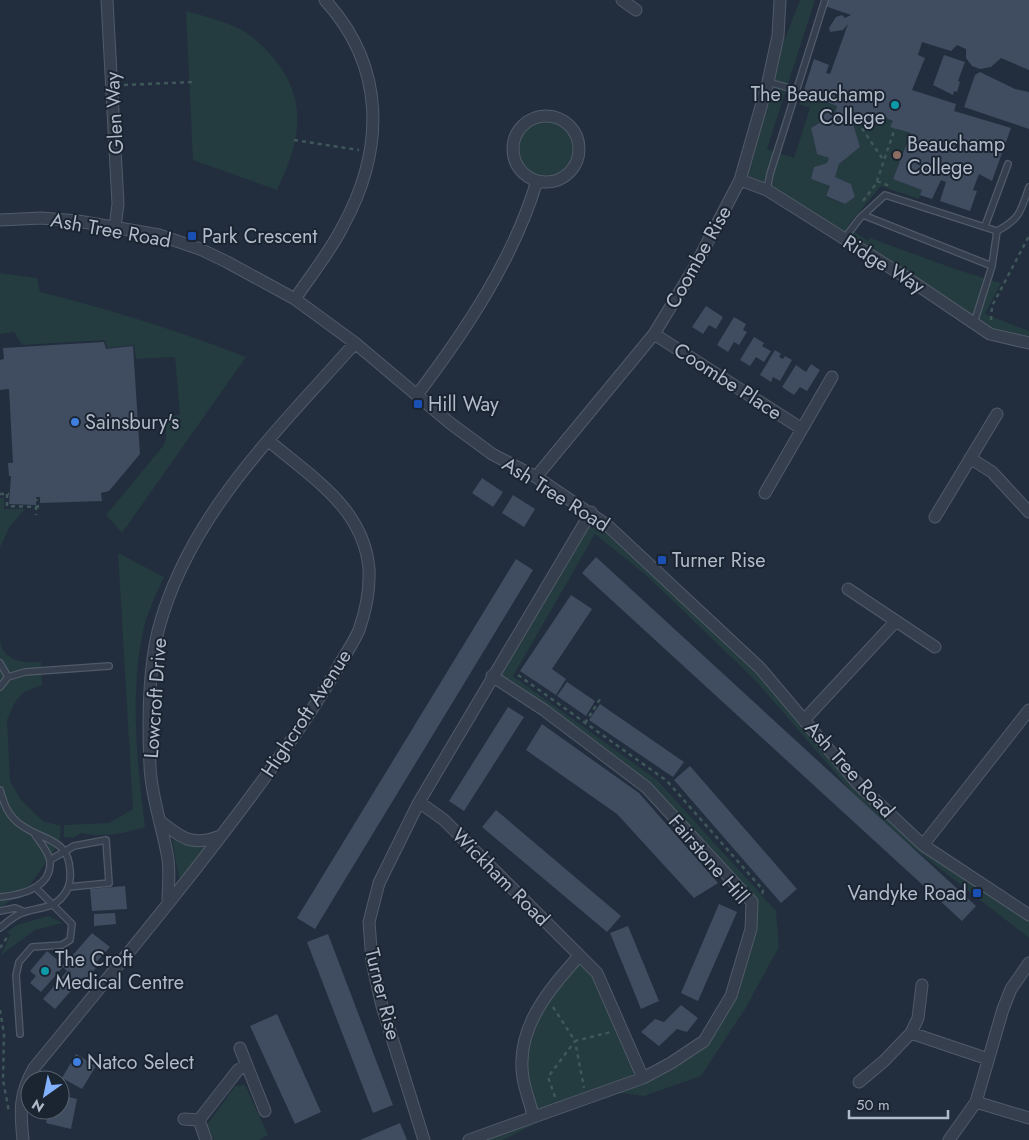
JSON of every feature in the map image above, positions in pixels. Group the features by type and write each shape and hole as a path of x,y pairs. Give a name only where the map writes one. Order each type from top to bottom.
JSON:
{"street":[{"name":"Glen Way","path":"107,0 118,204 116,227"},
{"path":"295,299 342,228 355,204 371,152 374,128 372,104 366,74 344,25 325,0"},
{"path":"622,0 636,10"},
{"name":"Coombe Rise","path":"536,477 654,334 693,270 740,180 768,82 778,36 780,0"},
{"path":"550,116 561,119 570,126 579,146 578,157 574,167 566,175 556,180 537,181 526,175 518,167 514,157 513,146 521,127 530,120 550,116"},
{"name":"Ridge Way","path":"740,180 767,190 990,334 1029,344"},
{"path":"417,395 478,308 507,254 537,181"},
{"name":"Ash Tree Road","path":"0,220 41,218 116,227 159,235 200,249 260,278 295,299 355,343 492,454 536,477 591,512 655,567 760,668 858,784 922,845 1029,915"},
{"name":"Coombe Place","path":"654,334 802,429"},
{"name":"Lowcroft Drive","path":"168,904 168,860 150,768 153,662 158,632 176,579 199,534 222,497 355,343"},
{"name":"Coombe Place","path":"766,493 832,378"},
{"path":"934,517 998,414"},
{"name":"Highcroft Avenue","path":"33,1070 222,836 318,703 358,632 366,610 369,590 366,550 351,516 328,489 269,441"},
{"path":"970,458 992,472 1029,512"},
{"name":"Turner Rise","path":"424,1140 382,1006 372,962 369,922 379,883 419,802 591,512"},
{"path":"848,589 935,647"},
{"path":"804,720 896,622"},
{"name":"Fairstone Hill","path":"469,1140 485,1138 533,1115 642,1078 671,1063 704,1042 732,996 751,929 752,902 646,787 544,710 492,676"},
{"path":"922,845 1029,710"},
{"name":"Wickham Road","path":"419,802 444,820 597,973 642,1078"},
{"path":"160,821 179,836 194,841 206,841 222,836"},
{"path":"533,1115 523,1077 523,1045 534,1014 545,994 579,956"},
{"path":"949,1140 976,1102 994,1032 1011,989 1029,963"},
{"path":"859,1082 884,1061 911,1033 918,1018 922,986"},
{"path":"911,1033 988,1058"},
{"path":"240,1048 266,1111"},
{"path":"199,1120 238,1070 246,1065"},
{"path":"976,1102 1029,1118"},
{"path":"184,1119 199,1120"},
{"name":"Highcroft Avenue","path":"21,1120 23,1140"},
{"path":"199,1120 206,1140"}],"lane":[{"path":"767,190 770,174 825,0"},
{"path":"768,82 797,90"},
{"path":"985,226 1008,164"},
{"path":"997,231 1010,224 1021,213 1029,187"},
{"path":"844,239 863,215 881,198 891,195 997,231"},
{"path":"863,215 992,266"},
{"path":"974,323 992,266 997,231"},
{"path":"0,664 8,677"},
{"path":"0,687 8,677 26,672 109,666"},
{"path":"0,790 5,808 20,825 58,844 65,850 70,865 68,887 63,897 54,904 25,912 0,928"},
{"path":"0,897 23,894 36,888 49,872 50,860 34,833"},
{"path":"50,860 65,850 82,843 106,840 109,884 68,887"},
{"path":"20,1034 16,975 18,962 32,947 62,945 70,940 72,924 36,888"},
{"path":"0,911 15,908 25,912"}],"path":[{"path":"112,86 194,82"},
{"path":"853,115 884,161"},
{"path":"861,204 876,184 895,128"},
{"path":"294,140 371,152"},
{"path":"990,334 992,306 1029,236"},
{"path":"0,494 8,494 7,506 36,507"},
{"path":"36,499 38,507 36,507 36,516"},
{"path":"518,674 667,781 763,890 762,900"},
{"path":"578,735 602,696"},
{"path":"0,933 6,939 0,948"},
{"path":"545,994 575,1041 586,1098"},
{"path":"0,1010 4,1034 6,1110 12,1116 20,1116"},
{"path":"558,1108 548,1077 575,1041 622,1029"}],"green space":[{"path":"800,0 815,0 767,149 794,158 810,108 799,104 803,93 837,106 835,114 828,112 819,117 821,122 811,128 817,154 829,158 827,163 814,167 811,179 830,186 826,197 845,204 855,197 851,184 835,177 839,164 860,147 852,120 854,112 881,124 883,117 893,121 891,127 911,133 893,179 922,190 919,199 881,186 849,224 845,235 850,229 868,241 870,238 958,270 1001,283 985,314 1029,331 1029,343 990,334 740,180 768,82"},
{"path":"186,11 227,24 248,34 269,53 291,86 296,103 296,137 292,154 277,190 193,160"},
{"path":"541,122 551,122 561,126 569,134 573,149 569,164 561,172 551,176 541,176 531,172 523,164 519,154 519,144 523,134 531,126"},
{"path":"0,273 37,278 40,292 144,321 246,357 122,533 106,515 163,446 166,439 166,416 180,415 175,357 136,359 134,345 107,348 105,340 22,345 14,332 0,334"},
{"path":"0,498 4,498 4,509 25,509 9,528 0,548"},
{"path":"591,512 655,567 922,845 1029,915 1029,938 907,843 851,791 756,681 646,575 595,534 513,676 657,780 776,911 779,947 745,1009 701,1076 644,1096 621,1093 554,1114 503,1140 486,1140 533,1115 523,1077 534,1015 579,956 597,973 642,1077 704,1041 731,996 752,902 646,787 492,676"},
{"path":"118,553 164,577 145,623 137,673 137,751 145,827 113,834 81,833 73,838 64,837 64,825 109,823 133,809"},
{"path":"0,640 5,653 15,660 41,662 42,685 24,692 15,702 7,720 10,781 21,800 43,821 61,826 59,844 27,889 0,908"},
{"path":"172,839 189,845 206,847 181,880 179,878"},
{"path":"48,916 63,923 35,930 0,956 10,936 7,932 17,925"},
{"path":"245,1085 268,1135 259,1140 214,1140 207,1125 235,1086"}],"building":[{"name":"The Beauchamp College","path":"827,0 1029,0 1029,70 1001,58 991,67 980,69 972,66 966,58 966,49 957,45 951,51 922,42 918,55 925,58 912,90 956,104 954,111 1011,128 992,181 979,174 973,190 977,191 970,211 940,201 946,182 941,180 932,199 920,195 922,190 893,179 911,133 890,127 893,121 883,117 881,124 854,112 852,120 860,147 839,164 835,177 851,184 855,197 845,204 826,196 830,186 811,179 814,167 827,163 829,158 817,154 811,128 821,122 819,117 828,112 835,114 837,106 803,93 814,59 829,65 826,73 830,74 848,24 843,30 830,32 829,28 836,17 842,15 845,18 851,15 825,6"},
{"path":"944,55 965,62 958,81 960,82 957,92 954,91 953,95 933,85"},
{"path":"980,72 1015,89 1029,92 1029,129 964,107 975,75"},
{"path":"706,306 723,317 716,329 709,325 703,334 692,327"},
{"path":"734,317 746,324 743,330 747,332 739,345 734,342 728,352 717,345"},
{"path":"754,337 764,343 762,346 771,351 764,362 756,357 750,366 740,360"},
{"name":"Sainsbury's","path":"104,342 106,349 133,346 140,454 109,491 101,493 102,501 40,503 40,497 36,497 36,505 9,504 11,476 9,476 8,463 13,463 9,389 0,390 0,360 4,359 3,348"},
{"path":"775,350 781,354 779,357 783,359 785,356 792,360 780,381 773,377 771,382 760,375"},
{"path":"811,364 820,370 807,391 800,387 794,395 782,387 796,365 806,372"},
{"path":"482,478 503,492 493,507 472,493"},
{"path":"513,495 535,509 524,527 502,513"},
{"path":"596,557 976,906 962,921 582,573"},
{"path":"516,559 533,570 315,929 297,918"},
{"path":"571,595 592,609 552,669 566,679 556,695 520,671"},
{"path":"567,682 595,701 586,716 557,696"},
{"path":"600,704 684,762 673,777 589,720"},
{"path":"508,707 524,717 464,811 449,801"},
{"path":"542,724 639,793 718,883 694,898 617,814 526,750"},
{"path":"690,766 797,889 781,903 674,780"},
{"path":"496,810 621,916 607,932 482,827"},
{"path":"125,886 127,909 92,911 90,889"},
{"path":"719,904 737,912 698,1001 681,993"},
{"path":"115,913 116,924 94,926 94,914"},
{"path":"628,926 659,1001 641,1009 610,933"},
{"name":"The Croft Medical Centre","path":"92,933 110,947 93,966 96,968 86,980 83,977 55,1009 43,999 67,971 63,967 41,992 30,983 36,976 30,971 47,951 63,965 69,954 72,956"},
{"path":"328,934 393,1105 373,1113 307,942"},
{"path":"681,1005 698,1018 687,1032 677,1029 659,1046 641,1032 655,1019 664,1022"},
{"path":"277,1014 321,1112 295,1124 250,1026"},
{"path":"76,1054 96,1066 82,1089 70,1082 70,1070 67,1070"},
{"path":"70,1097 77,1099 71,1129 46,1123 47,1120 70,1120"},
{"path":"400,1123 407,1140 360,1140"}],"place":[{"name":"The Beauchamp College","path":"895,105"},
{"name":"Beauchamp College","path":"897,155"},
{"name":"Park Crescent","path":"192,236"},
{"name":"Hill Way","path":"418,404"},
{"name":"Sainsbury's","path":"75,422"},
{"name":"Turner Rise","path":"662,560"},
{"name":"Vandyke Road","path":"977,893"},
{"name":"The Croft Medical Centre","path":"45,971"},
{"name":"Natco Select","path":"77,1062"}]}
